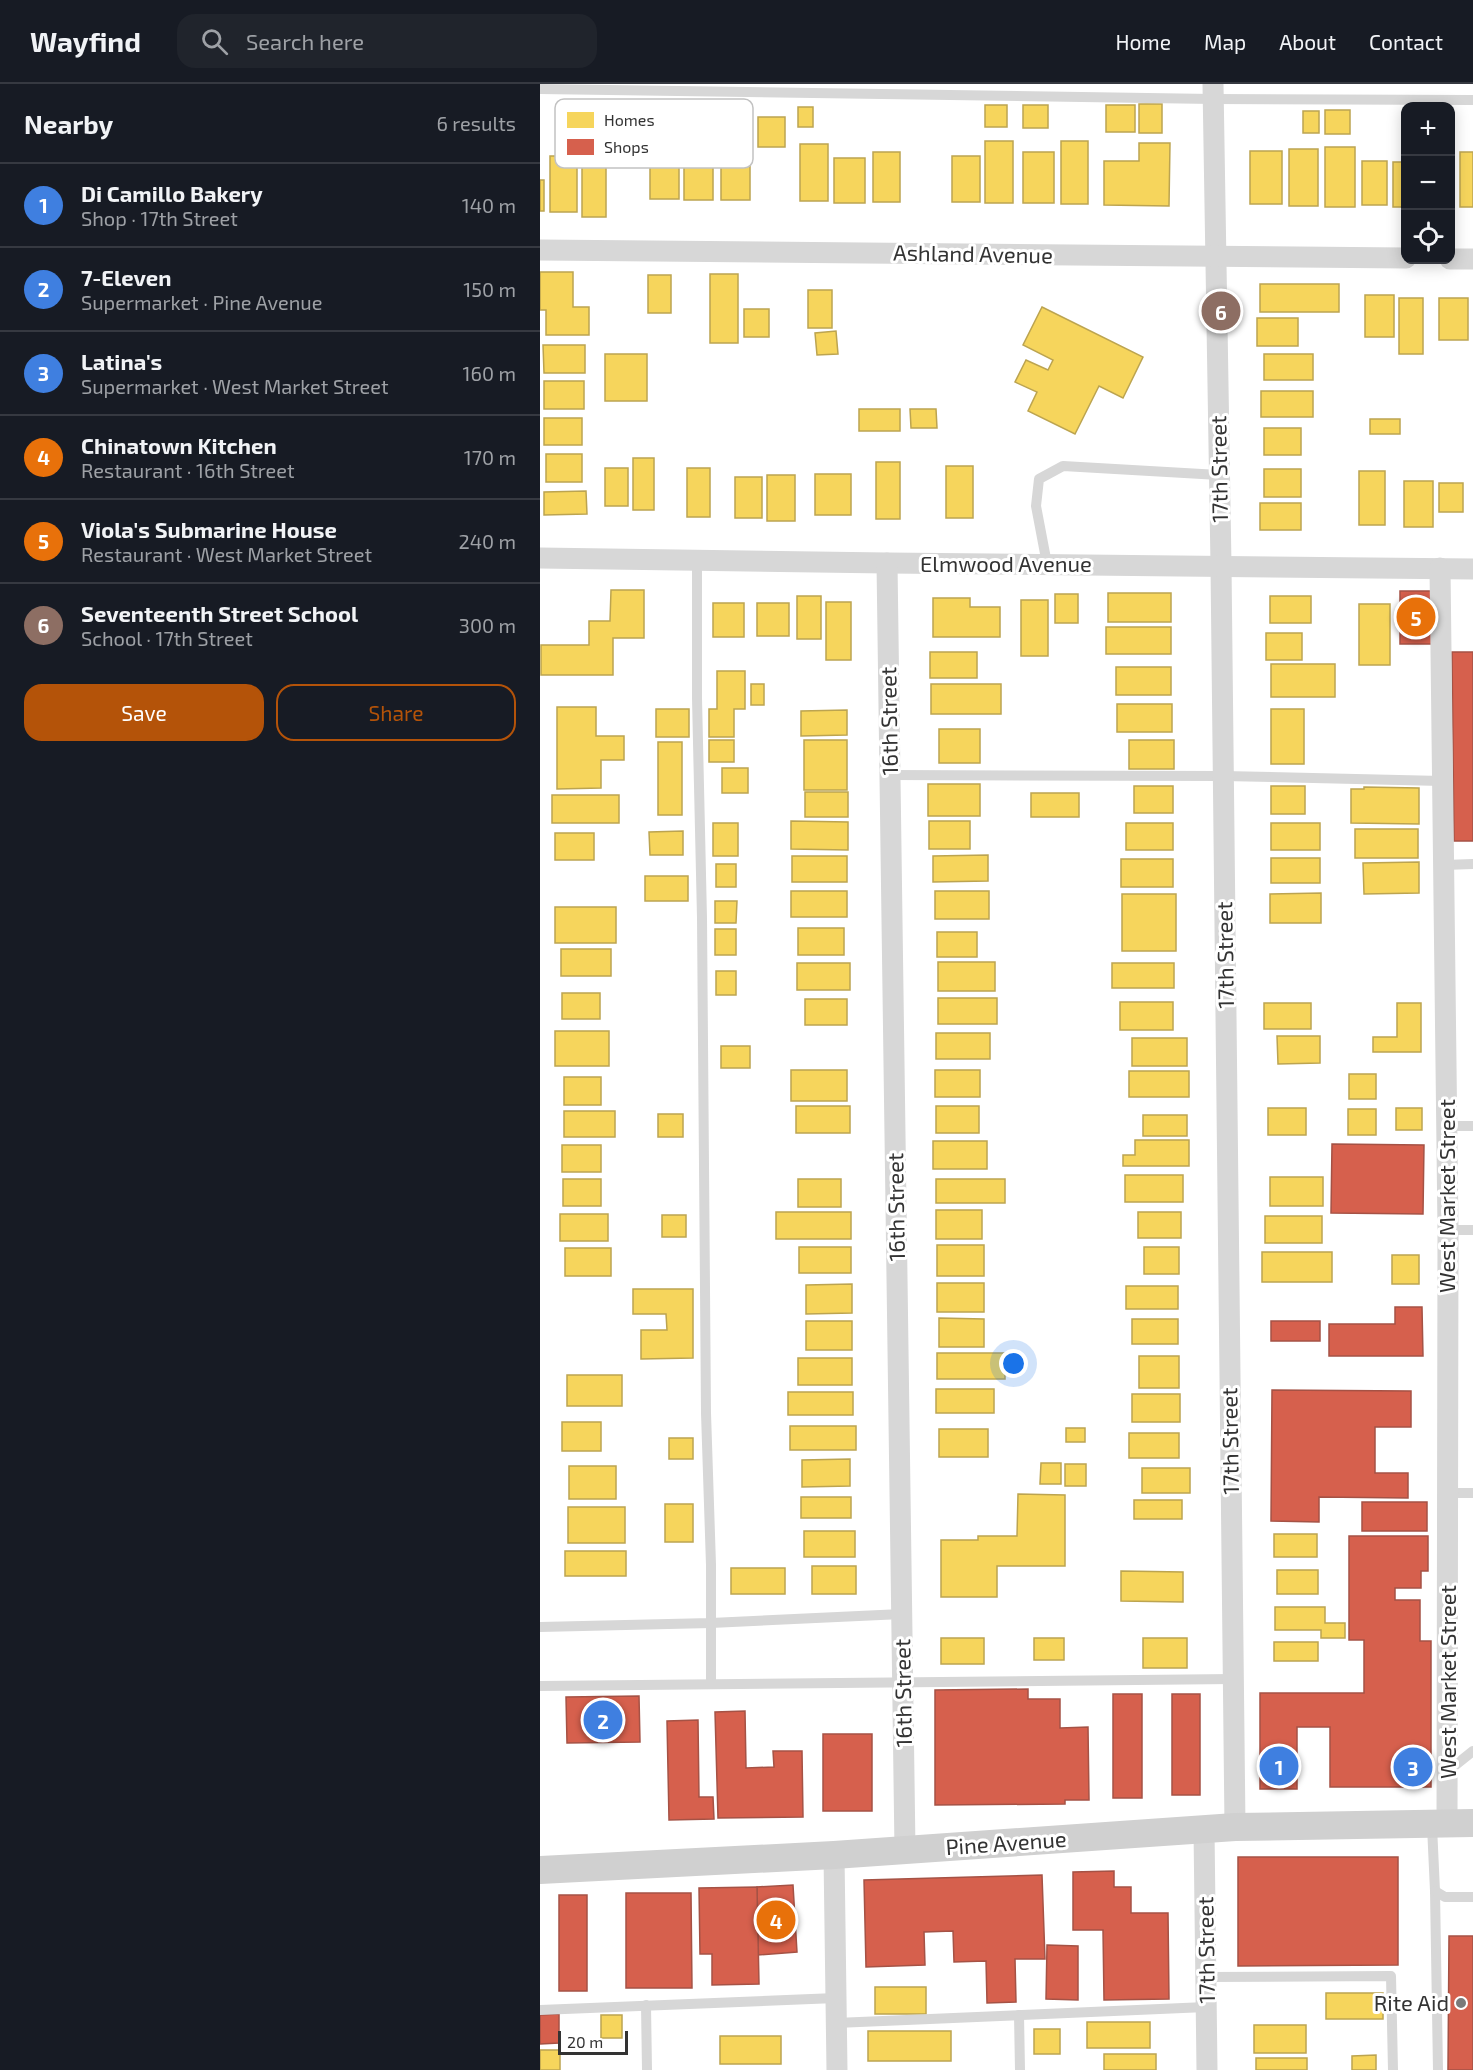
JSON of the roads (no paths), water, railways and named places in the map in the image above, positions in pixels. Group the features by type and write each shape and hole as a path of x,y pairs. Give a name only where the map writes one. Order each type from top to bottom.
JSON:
{"main road":[{"name":"Pine Avenue","path":"540,1870 834,1855 1235,1827 1451,1823"}],"street":[{"name":"17th Street","path":"1213,91 1221,565 1235,1827"},
{"name":"Ashland Avenue","path":"540,250 1401,258"},
{"path":"1455,259 1473,259"},
{"name":"Elmwood Avenue","path":"540,558 1473,569"},
{"name":"16th Street","path":"886,563 905,1850"},
{"name":"West Market Street","path":"1440,568 1448,1230 1448,1771 1451,1823"},
{"name":"17th Street","path":"1204,1830 1207,2070"},
{"path":"834,1855 837,2070"}],"lane":[{"path":"540,89 1213,91 1473,100"},
{"path":"1047,564 1036,506 1039,479 1064,466 1219,475"},
{"path":"697,560 711,1684"},
{"path":"890,775 1223,776 1442,781"},
{"path":"1443,865 1473,864"},
{"path":"1446,1126 1473,1126"},
{"path":"1448,1230 1473,1230"},
{"path":"1447,1493 1473,1493"},
{"path":"540,1627 711,1623 902,1614"},
{"path":"540,1686 1233,1679"},
{"path":"1448,1771 1473,1751"},
{"path":"1438,2070 1436,1891 1451,1823"},
{"path":"1436,1891 1445,1897 1473,1897"},
{"path":"1206,1977 1391,1976 1393,2070"},
{"path":"540,2010 836,1998"},
{"path":"646,2005 647,2070"},
{"path":"836,2023 1206,2007"},
{"path":"1019,2015 1020,2070"}],"place":[{"name":"Seventeenth Street School","path":"1221,311"},
{"name":"Viola's Submarine House","path":"1416,617"},
{"name":"7-Eleven","path":"603,1720"},
{"name":"Di Camillo Bakery","path":"1279,1766"},
{"name":"Latina's","path":"1413,1767"},
{"name":"Chinatown Kitchen","path":"776,1920"},
{"name":"Rite Aid","path":"1461,2003"}]}
